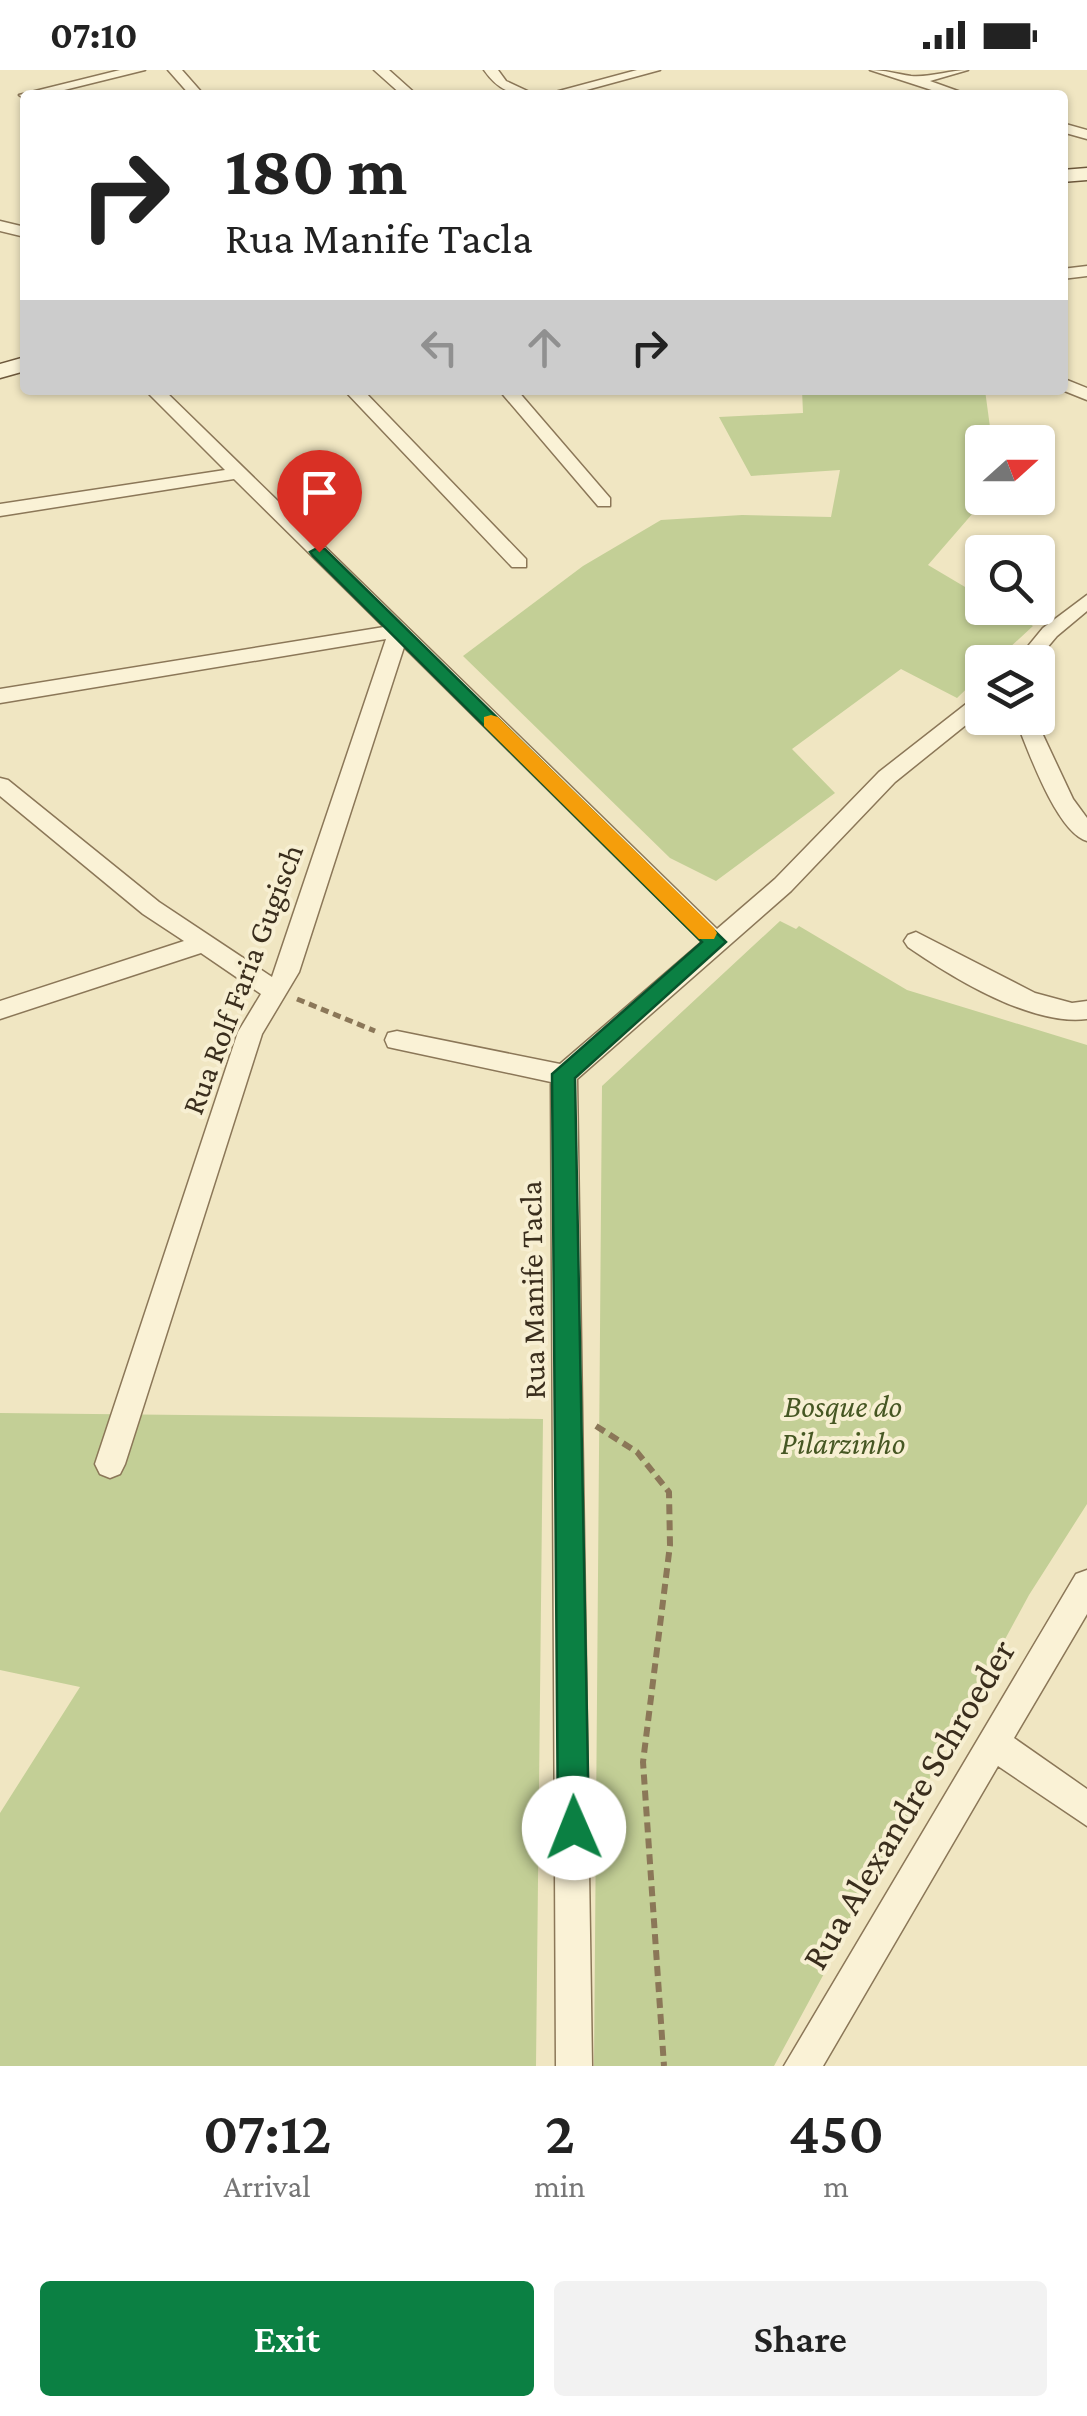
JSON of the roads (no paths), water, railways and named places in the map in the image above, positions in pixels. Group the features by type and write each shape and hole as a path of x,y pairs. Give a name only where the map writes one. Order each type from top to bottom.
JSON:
{"street":[{"path":"48,90 138,70"},
{"path":"175,70 193,90"},
{"path":"382,70 404,90"},
{"path":"491,70 501,84 516,90"},
{"path":"571,90 653,70"},
{"path":"877,70 946,90"},
{"path":"913,80 961,70"},
{"path":"159,395 716,942"},
{"path":"357,395 519,563"},
{"path":"512,395 604,502"},
{"path":"0,510 238,473"},
{"path":"1039,645 1087,600"},
{"path":"0,696 399,631"},
{"name":"Rua Rolf Faria Gugisch","path":"110,1464 250,1032 287,972 399,631"},
{"path":"397,1040 564,1074 813,856 887,777 965,715"},
{"path":"1033,735 1063,802 1087,833"},
{"path":"0,785 106,874 275,991"},
{"path":"916,941 946,963 1000,988 1072,1013 1087,1010"},
{"path":"0,1010 203,944"},
{"name":"Rua Manife Tacla","path":"564,1074 574,2066"},
{"name":"Rua Alexandre Schroeder","path":"802,2066 1087,1585"},
{"path":"994,1743 1087,1809"}],"park label":[{"name":"Bosque do Pilarzinho","path":"843,1424"}]}
